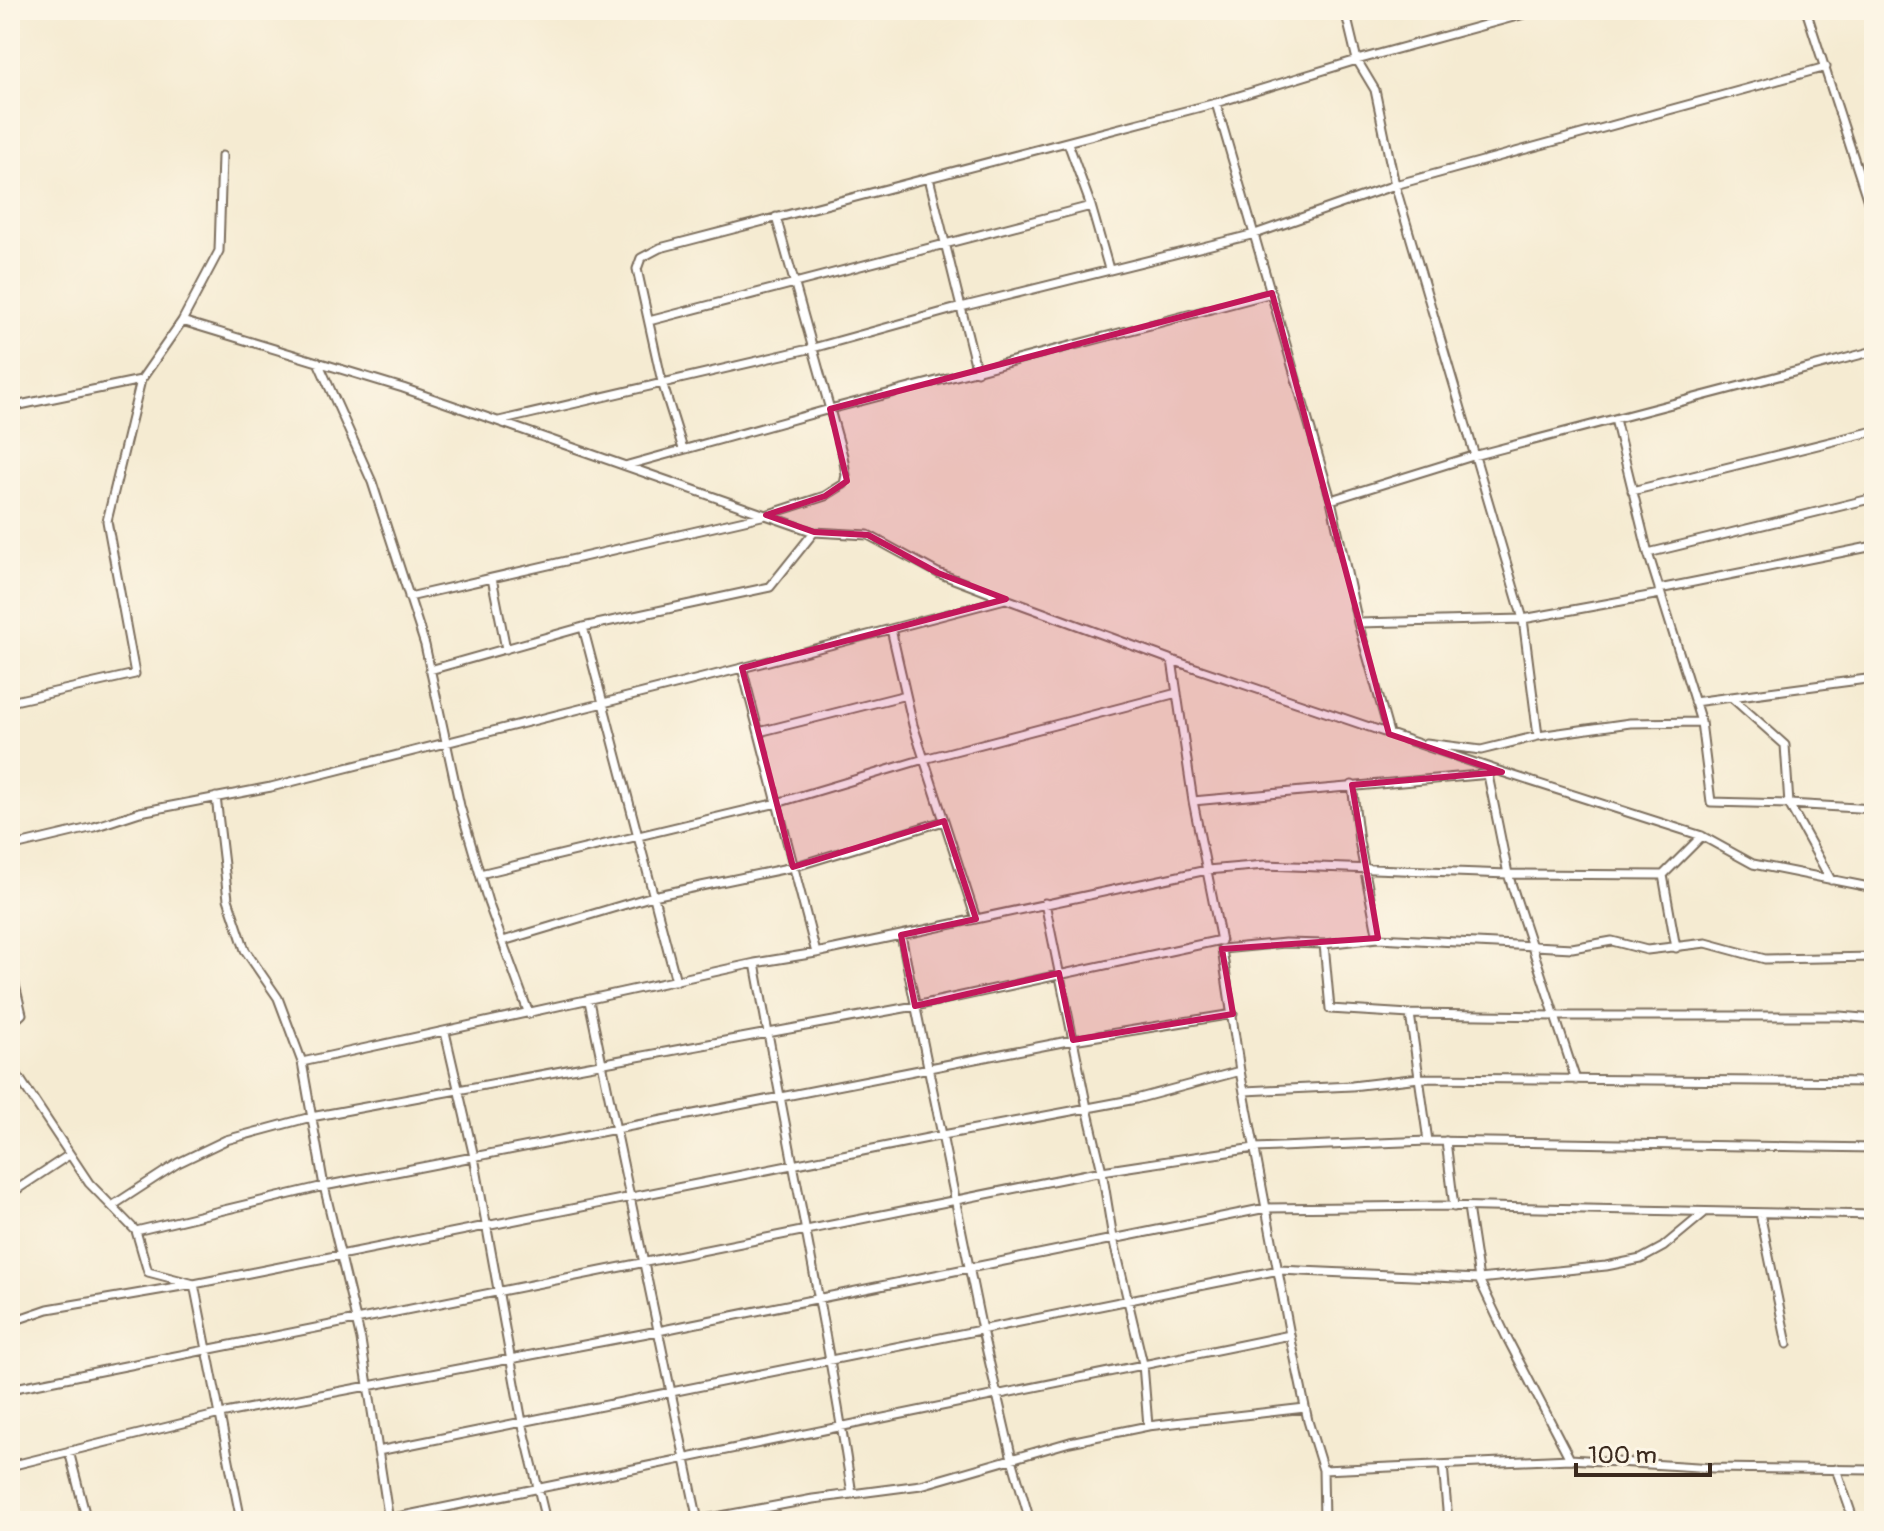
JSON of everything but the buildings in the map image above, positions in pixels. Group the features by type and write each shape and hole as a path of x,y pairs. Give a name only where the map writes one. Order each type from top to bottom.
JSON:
{"street":[{"path":"1345,10 1357,60 1375,90 1395,185 1523,619 1538,736"},
{"path":"683,449 662,382 637,269 641,258 660,248 1216,103 1539,10"},
{"path":"1806,10 1874,220"},
{"path":"498,421 813,348 961,307 1255,234 1395,185 1826,67"},
{"path":"1216,103 1331,500 1358,623 1389,734"},
{"path":"1068,143 1109,269"},
{"path":"10,702 135,674 107,521 141,380 182,321 219,251 222,156"},
{"path":"929,178 977,372"},
{"path":"649,321 1091,206"},
{"path":"409,597 766,515 825,496 844,484 843,456 776,217"},
{"path":"626,465 1272,293"},
{"path":"182,321 498,421 814,532 868,535 938,573 1006,599 1389,734 1702,836 1753,864 1874,888"},
{"path":"1331,500 1473,456 1874,351"},
{"path":"318,362 372,482 430,670 460,806 480,874 529,1014"},
{"path":"10,407 141,380"},
{"path":"1615,419 1659,592 1701,722 1711,802 1874,809"},
{"path":"1632,491 1874,431"},
{"path":"1648,553 1874,498"},
{"path":"430,670 583,627 770,587 814,532"},
{"path":"1358,623 1523,619 1874,546"},
{"path":"492,578 506,649"},
{"path":"10,847 94,827 140,812 271,787 1006,599"},
{"path":"583,627 676,981"},
{"path":"891,629 924,759 976,919"},
{"path":"1172,660 1193,801 1222,944 1254,1148 1305,1408 1323,1470 1324,1521"},
{"path":"742,668 816,953"},
{"path":"1694,702 1874,678"},
{"path":"480,874 777,803 924,759 1177,693"},
{"path":"759,732 906,695"},
{"path":"1731,697 1785,745 1789,804 1831,880"},
{"path":"1411,741 1481,750 1538,736 1630,723 1701,722"},
{"path":"1193,801 1502,772"},
{"path":"1488,775 1508,874 1576,1080"},
{"path":"1352,785 1378,938"},
{"path":"216,797 228,899 245,950 278,998 302,1062 324,1186 357,1319 388,1520 1290,1335"},
{"path":"503,941 653,896 793,867 944,821"},
{"path":"302,1062 755,963 816,953 1207,870 1265,865 1508,874 1663,875 1702,836"},
{"path":"1663,875 1676,948"},
{"path":"1045,903 1102,1171 1113,1238 1143,1364 1148,1426"},
{"path":"901,935 982,1330 1030,1521"},
{"path":"112,1206 178,1163 226,1140 311,1117 768,1034 915,1006 1059,973 1222,944 1324,944 1378,938 1572,948 1612,941 1647,950 1706,943 1765,959 1874,957"},
{"path":"1324,944 1330,1009 1410,1014 1840,1016 1874,1019"},
{"path":"755,963 820,1297 852,1494"},
{"path":"10,964 22,1014 10,1025"},
{"path":"589,1001 697,1521 921,1485 1070,1442 1148,1426 1305,1408"},
{"path":"136,1231 324,1186 1073,1040 1233,1014"},
{"path":"1410,1014 1428,1141"},
{"path":"445,1032 474,1157 522,1422 546,1521"},
{"path":"10,1064 89,1183 136,1231 148,1272 194,1284"},
{"path":"10,1322 48,1309 194,1284 1136,1099 1240,1071"},
{"path":"1245,1091 1352,1086 1419,1078 1874,1082"},
{"path":"1446,1141 1454,1207"},
{"path":"10,1389 1102,1171 1254,1148 1446,1141 1874,1148"},
{"path":"10,1194 69,1155"},
{"path":"1468,1207 1479,1279 1570,1459"},
{"path":"10,1466 220,1414 658,1331 1266,1208 1468,1207 1874,1215"},
{"path":"378,1451 1279,1270 1479,1279 1606,1266 1641,1259 1663,1247 1704,1213"},
{"path":"1760,1213 1787,1344"},
{"path":"194,1284 241,1521"},
{"path":"69,1451 87,1521"},
{"path":"1323,1470 1570,1459 1713,1468 1874,1470"},
{"path":"1443,1465 1448,1521"},
{"path":"1836,1469 1854,1521"}],"highlighted area":[{"path":"1272,293 1389,734 1502,772 1352,785 1378,938 1222,949 1233,1014 1073,1040 1059,973 915,1006 901,935 976,919 944,821 793,867 742,668 1006,599 938,573 868,535 814,532 766,515 825,496 847,481 830,409"}]}
